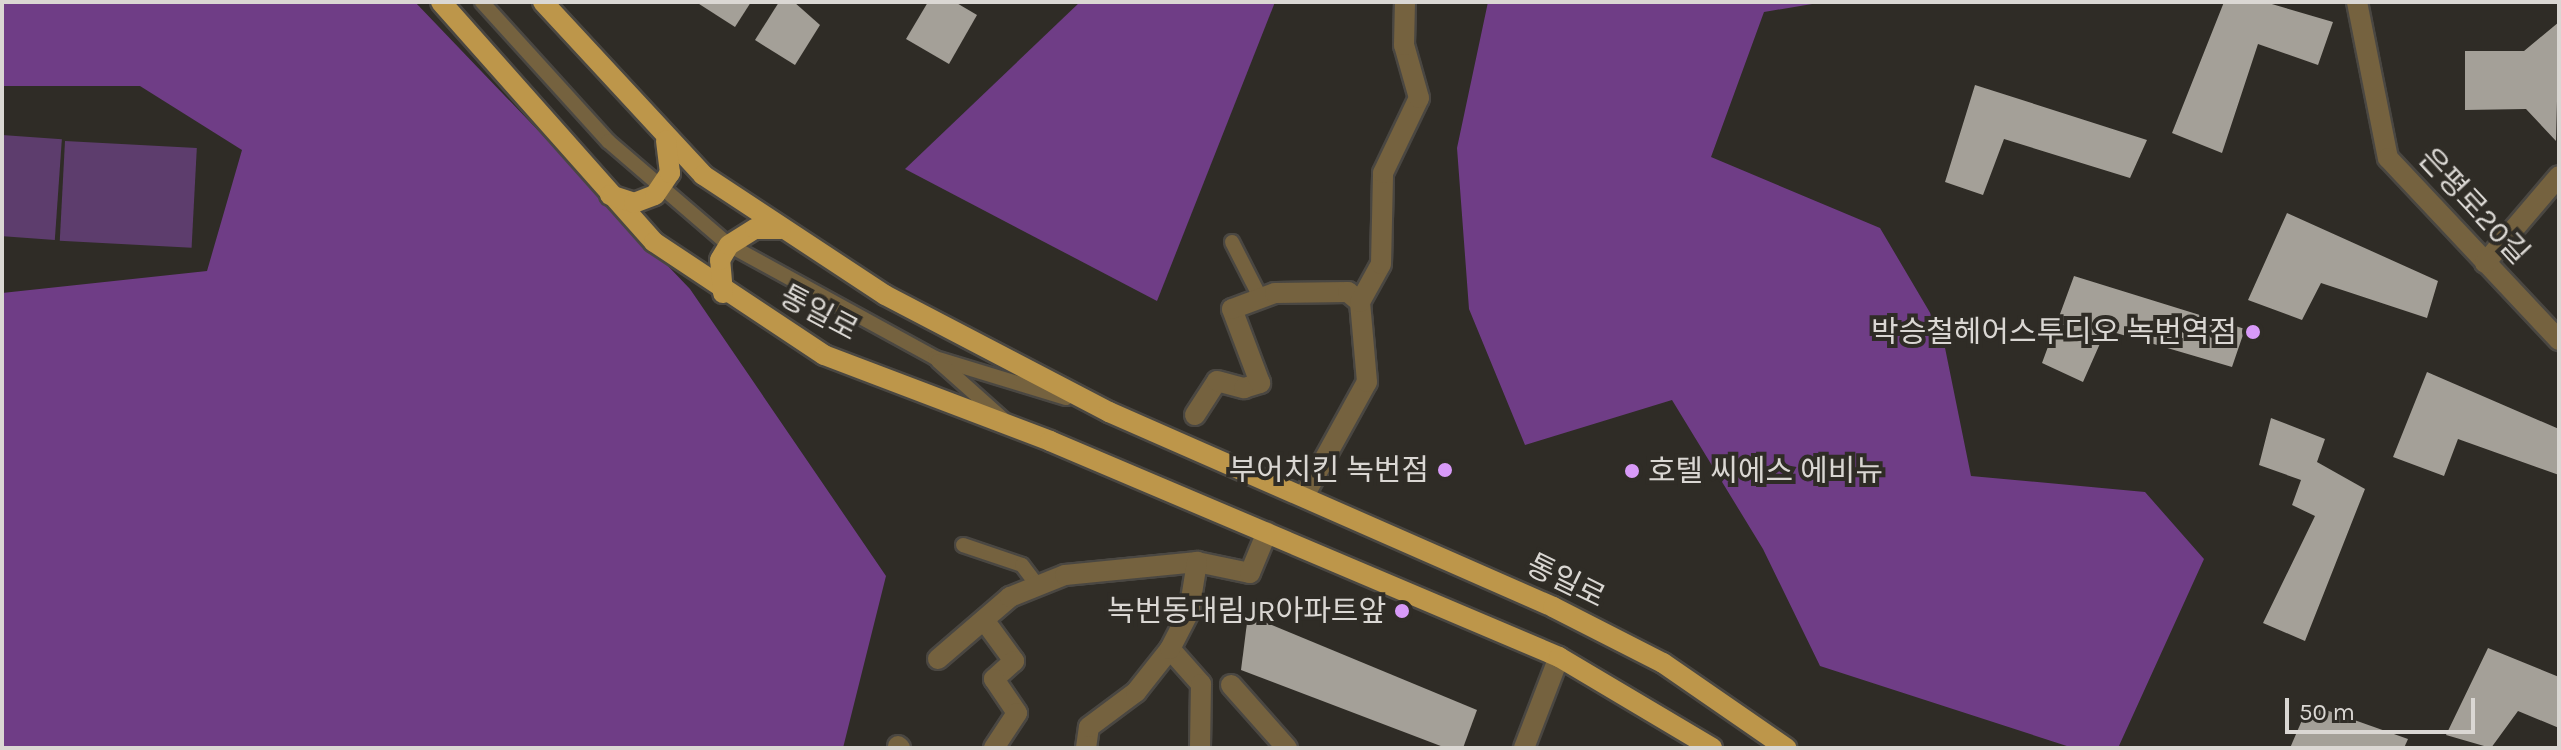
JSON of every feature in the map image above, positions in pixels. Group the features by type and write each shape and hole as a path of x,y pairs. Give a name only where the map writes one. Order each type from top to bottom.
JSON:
{"main road":[{"name":"통일로","path":"441,2 654,242 723,293 824,355 1008,424 1559,657 1712,748"},
{"name":"통일로","path":"543,2 666,140 781,229 885,295 1109,412 1304,496 1663,663 1786,748"},
{"path":"610,195 634,203 660,189 670,173 666,140"},
{"path":"723,293 720,260 729,245 755,229 781,229"}],"street":[{"path":"1304,496 1367,382 1360,302 1381,264 1383,173 1419,98 1404,45 1405,2"},
{"name":"은평로20길","path":"2357,2 2388,158 2559,340"},
{"path":"2485,263 2559,176"},
{"path":"1195,415 1217,381 1244,388 1260,383 1232,309 1260,297 1348,292 1360,302"},
{"path":"938,659 984,620 1038,586 1065,575 1197,562 1250,573 1267,532"},
{"path":"1086,748 1089,727 1136,692 1170,649 1189,612 1197,562"},
{"path":"984,620 1014,661 994,679 1017,713 994,748"},
{"path":"1170,649 1201,684 1200,748"},
{"path":"1524,748 1559,657"},
{"path":"1231,685 1287,748"}],"lane":[{"path":"482,2 660,189 729,245 935,358 1109,412"},
{"path":"1232,242 1260,297"},
{"path":"935,358 1008,424"},
{"path":"963,545 1022,565 1038,586"}],"shaded area":[{"path":"2,2 415,2 690,289 886,576 843,748 2,748 2,293 207,271 242,150 140,86 2,86"},
{"path":"1080,2 1275,2 1157,301 905,169"},
{"path":"1488,2 1824,2 1764,12 1711,157 1880,228 1942,333 1971,476 2145,492 2204,559 2118,748 2073,748 1820,666 1763,549 1672,400 1525,445 1469,309 1457,148"},
{"path":"2,135 62,139 55,240 2,236"},
{"path":"65,141 197,148 192,248 60,241"}],"building":[{"path":"696,2 751,2 735,27"},
{"path":"779,2 794,2 820,25 795,65 755,40"},
{"path":"928,2 955,2 977,15 949,64 906,39"},
{"path":"2224,2 2265,2 2333,22 2318,65 2258,44 2222,153 2172,133"},
{"path":"2559,22 2556,141 2526,109 2465,110 2465,51 2524,51"},
{"path":"1975,85 2147,140 2130,178 2004,139 1983,195 1945,182"},
{"path":"2287,213 2438,281 2427,318 2321,283 2302,320 2248,300"},
{"path":"2074,276 2245,329 2232,367 2106,330 2083,382 2042,363"},
{"path":"2427,372 2559,429 2559,475 2458,439 2444,476 2393,457"},
{"path":"2271,418 2325,439 2317,462 2365,489 2305,641 2263,623 2315,516 2292,505 2301,480 2259,465"},
{"path":"1248,615 1477,710 1463,748 1446,748 1241,670"},
{"path":"2488,648 2559,677 2559,728 2518,711 2491,748 2446,735"},
{"path":"2309,704 2408,739 2404,748 2290,748"}],"place":[{"name":"박승철헤어스투디오 녹번역점","path":"2253,332"},
{"name":"부어치킨 녹번점","path":"1445,470"},
{"name":"호텔 씨에스 에비뉴","path":"1632,471"},
{"name":"녹번동대림JR아파트앞","path":"1402,611"}]}
